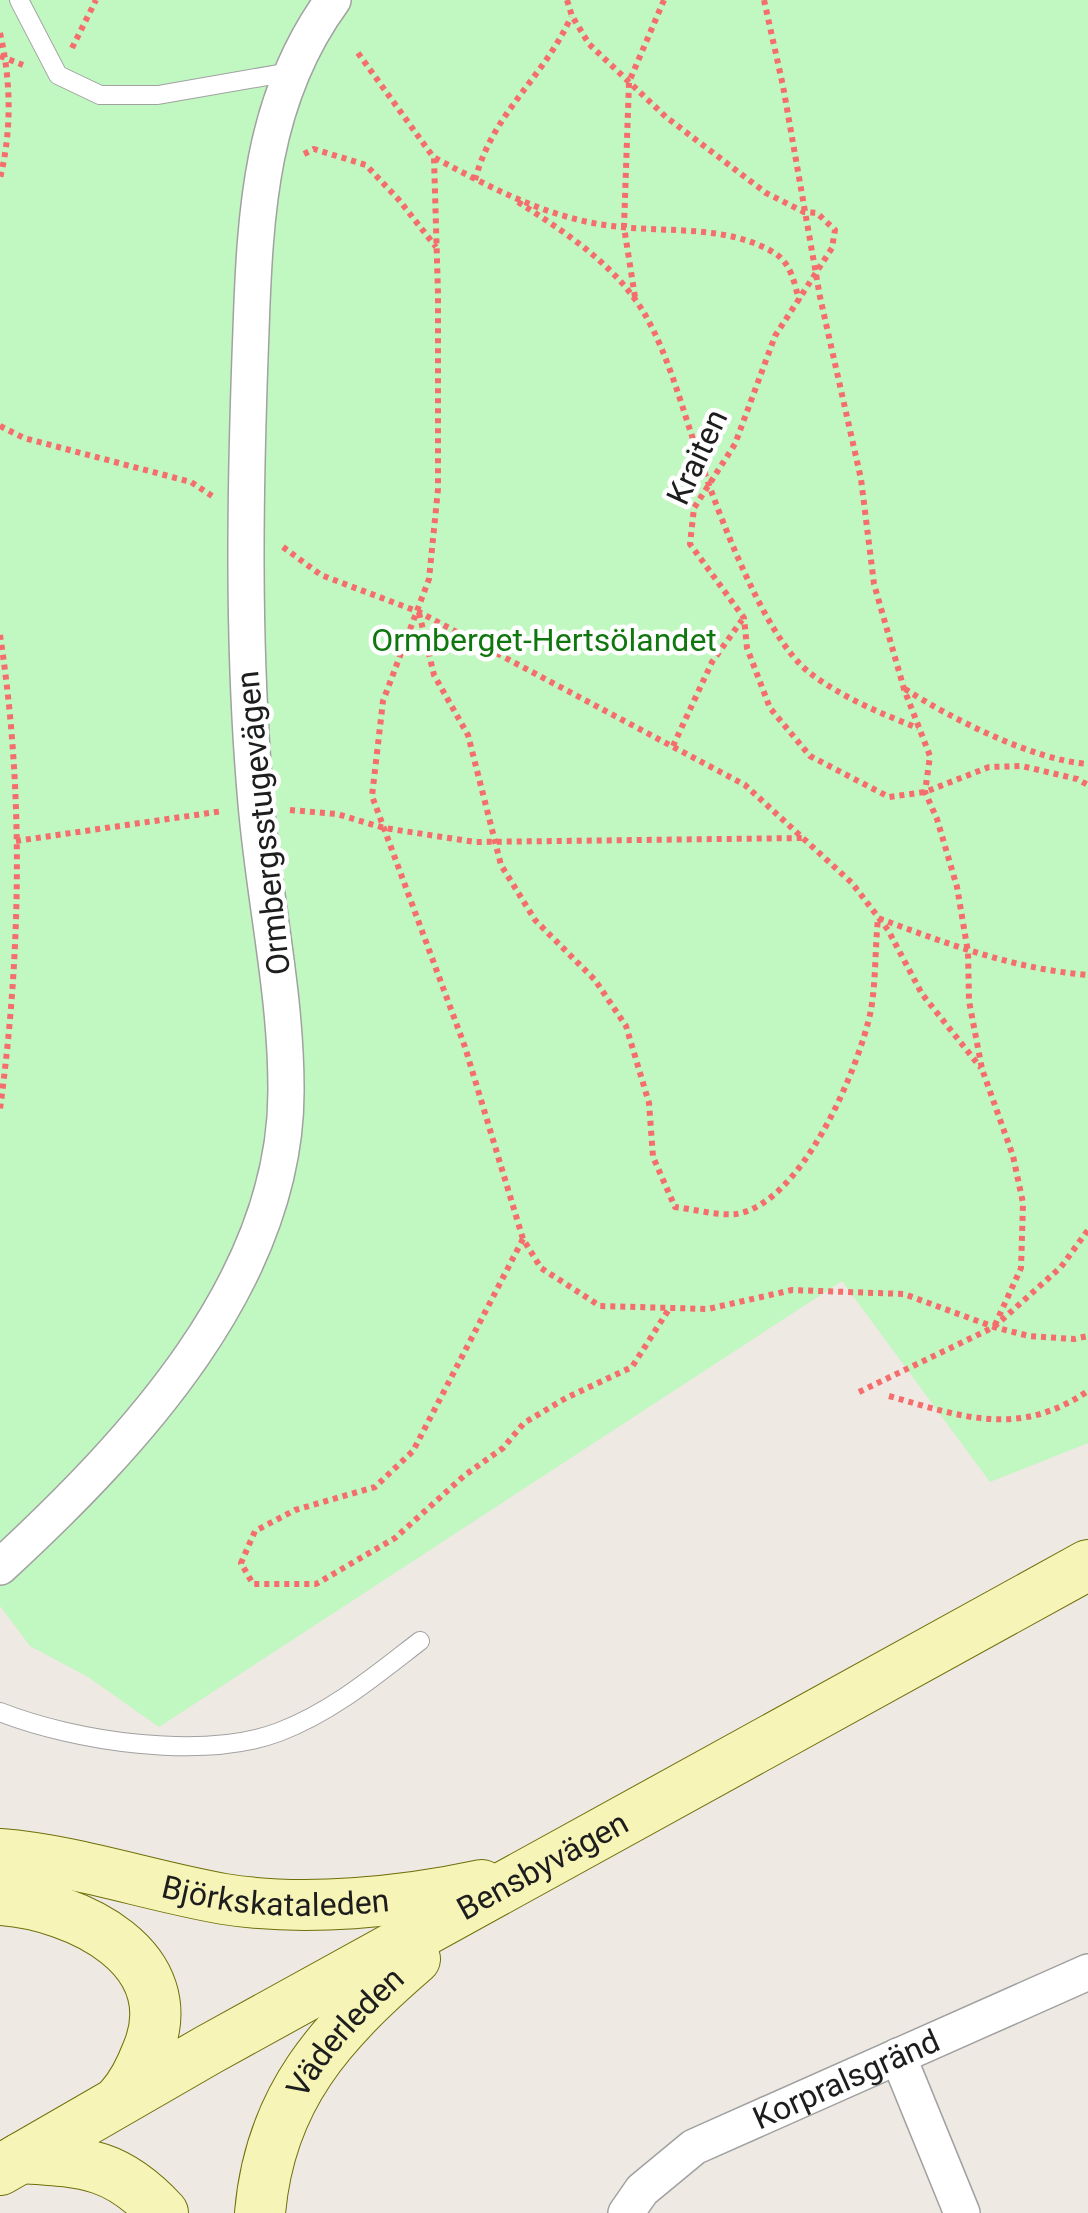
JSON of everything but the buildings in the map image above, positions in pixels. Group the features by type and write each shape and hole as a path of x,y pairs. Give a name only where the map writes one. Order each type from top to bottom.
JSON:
{"main road":[{"name":"Bensbyvägen","path":"10,2164 1088,1565"},
{"name":"Björkskataleden","path":"0,1854 226,1899 304,1904 462,1890 548,1862"},
{"name":"Väderleden","path":"260,2213 273,2141 290,2100 356,2010 421,1954 548,1862"},
{"path":"0,1900 27,1902 67,1913 94,1926 134,1958 145,1976 155,2008 155,2027 138,2074 114,2104"},
{"path":"10,2164 84,2162 119,2175 163,2213"}],"street":[{"name":"Ormbergsstugevägen","path":"0,1568 93,1478 151,1412 200,1342 258,1232 280,1162 286,1092 279,984 256,808 247,688 247,445 254,233 264,159 290,72 333,0"},
{"name":"Korpralsgränd","path":"626,2213 642,2190 694,2147 1088,1972"},
{"path":"898,2056 962,2213"}],"lane":[{"path":"20,0 58,75 100,95 158,95 290,72"},
{"path":"0,1712 40,1728 136,1743 221,1744 249,1740 278,1733 317,1715 420,1641"}],"path":[{"name":"Kraiten","path":"567,0 589,44 666,116 766,194 804,212 817,213 835,230 832,248 775,336 735,444 694,508 690,544 744,618 748,648 770,708 810,756 888,796 925,792 989,767 1022,766 1076,779 1088,786"},
{"path":"664,0 629,82 624,227 635,298 672,374 708,486 752,588 784,645 809,672 886,716 920,729"},
{"path":"764,0 816,275 862,479 874,584 904,689 930,756 925,792 957,887 968,952 969,1001 982,1069 1013,1156 1023,1203 1021,1268 994,1327"},
{"path":"475,180 500,120 556,50 572,16"},
{"path":"0,33 8,94 7,151 0,178"},
{"path":"358,53 434,158 518,202 579,242 635,298"},
{"path":"0,103 8,94"},
{"path":"264,159 281,166 314,149 366,165 437,248"},
{"path":"434,158 438,489 429,579 383,701 372,796 465,1047 523,1239 542,1268 600,1306 708,1309 792,1290 904,1294 1029,1336 1088,1339"},
{"path":"518,202 624,227 743,238 780,256 792,274 799,302"},
{"path":"418,612 745,785 852,883 888,930 922,994 982,1069"},
{"path":"418,612 434,675 468,734 501,866 535,920 595,980 626,1026 649,1102 653,1157 675,1207 737,1214 772,1198 808,1160 830,1120 871,1010 878,918"},
{"path":"673,746 712,662 744,618"},
{"path":"0,634 12,714 17,951 0,1109"},
{"path":"904,689 1001,739 1088,764"},
{"path":"16,841 256,808 337,814 384,828 475,842 805,838"},
{"path":"878,918 968,952 1042,971 1088,975"},
{"path":"858,1392 994,1327 1061,1267 1088,1230"},
{"path":"523,1239 414,1452 375,1487 295,1510 255,1530 240,1564 253,1584 316,1584 395,1538 465,1474 503,1448 524,1424 566,1398 632,1366 670,1308"},
{"path":"889,1396 994,1422 1020,1420 1068,1405 1088,1391"}],"green space":[{"name":"Ormberget-Hertsölandet","path":"0,0 1088,0 1088,1443 990,1482 842,1281 159,1727 88,1677 30,1646 0,1606"}]}
